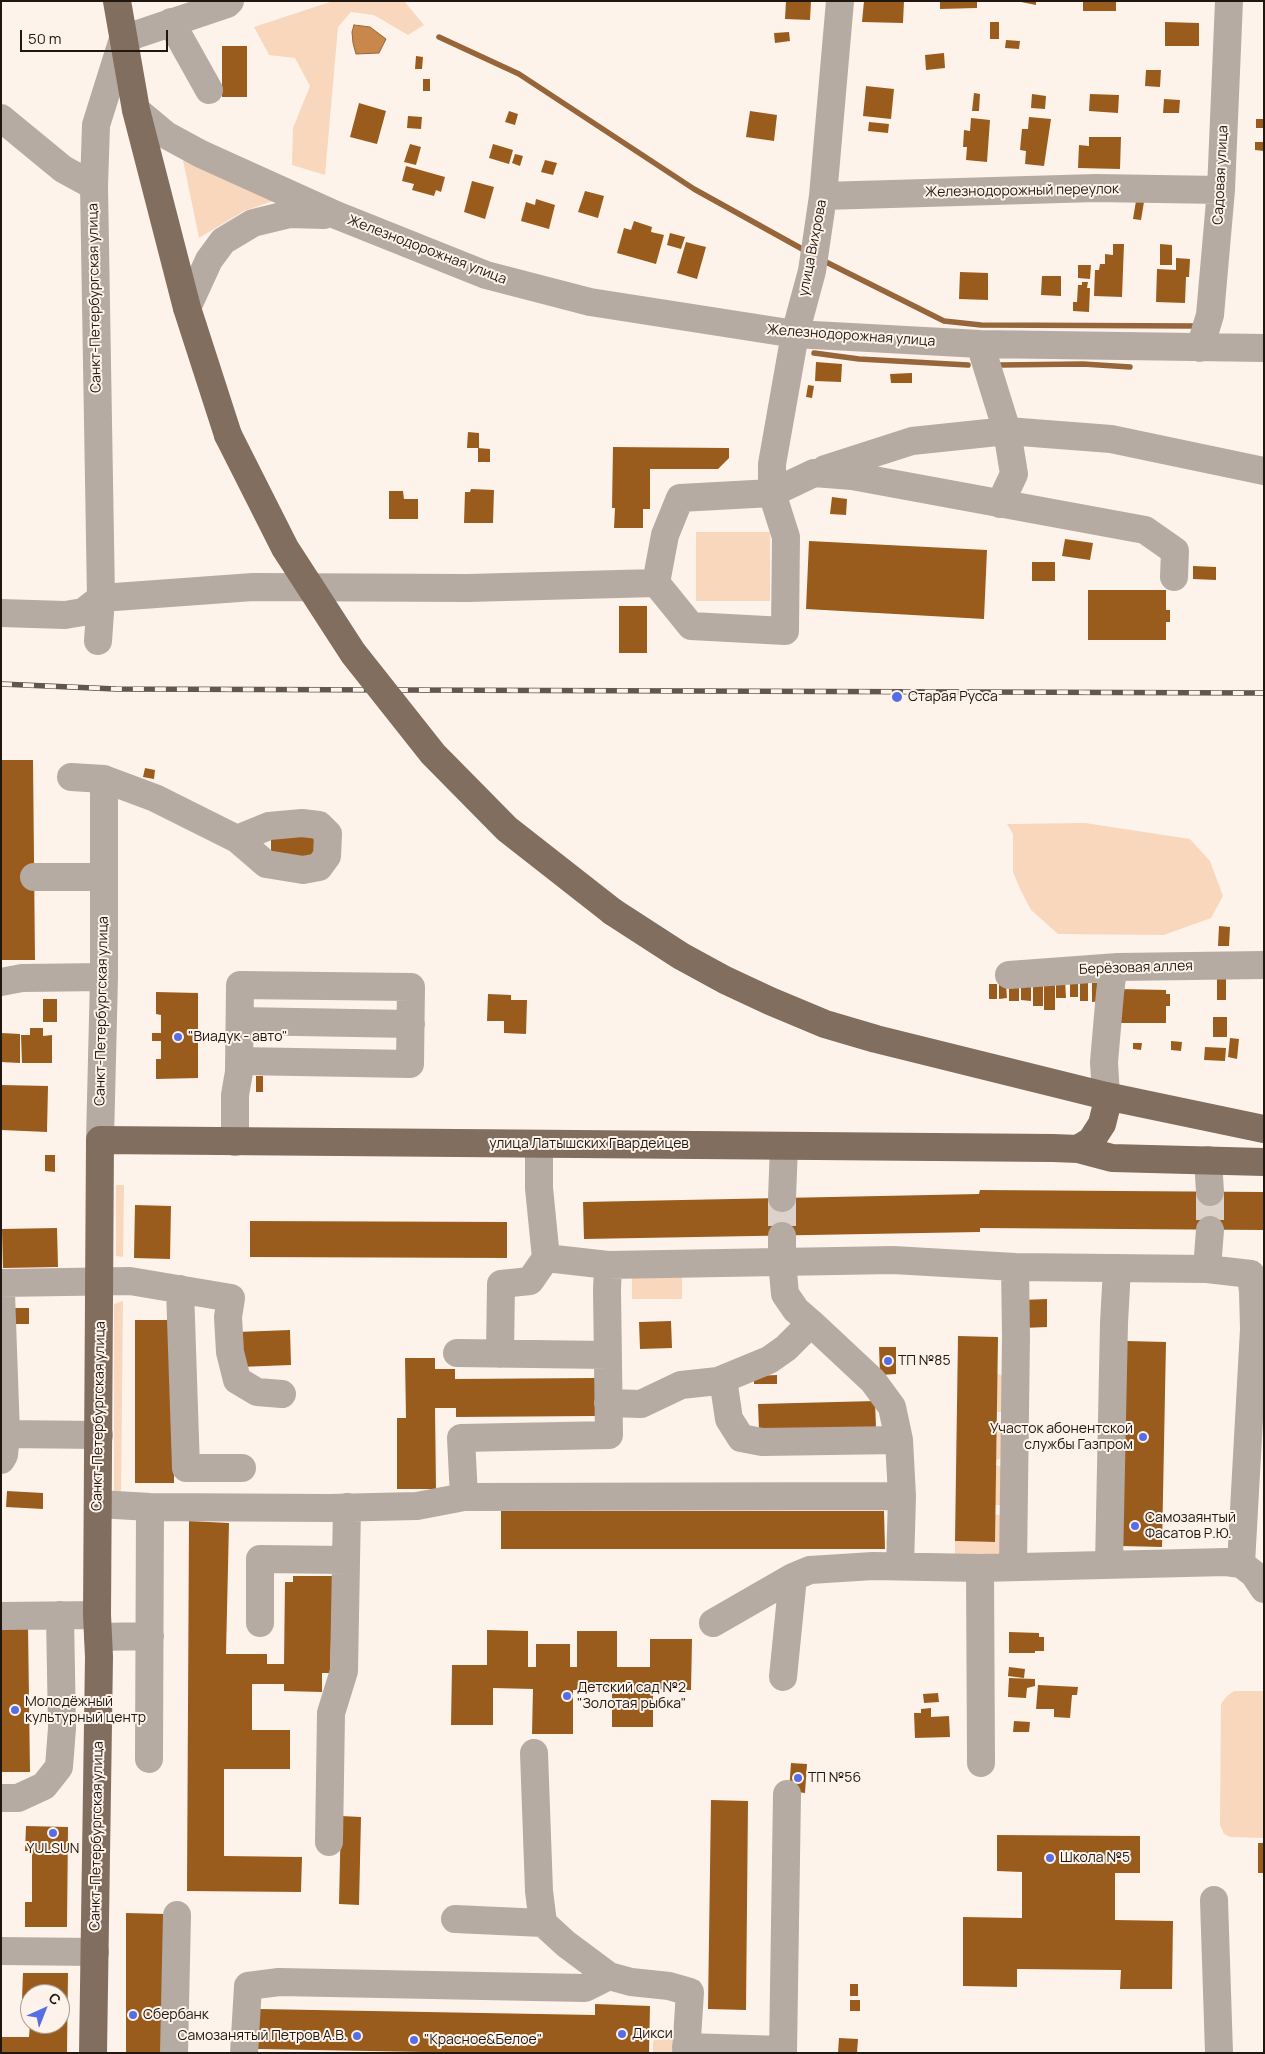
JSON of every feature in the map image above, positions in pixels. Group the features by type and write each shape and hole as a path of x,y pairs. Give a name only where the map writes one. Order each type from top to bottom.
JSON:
{"main road":[{"name":"Санкт-Петербургская улица","path":"117,1 123,40"},
{"path":"123,40 136,110 187,308 228,435 291,556 353,653 433,754 507,829 613,912 681,956 770,1002 825,1024 885,1042 1106,1096 1264,1129"},
{"path":"1078,1149 1091,1141 1102,1124 1106,1108 1106,1096"},
{"name":"Санкт-Петербургская улица","path":"93,2053 99,1657 97,1626 100,1140"},
{"name":"улица Латышских Гвардейцев","path":"100,1140 1078,1149 1112,1158 1264,1162"}],"street":[{"path":"123,40 227,4 230,1"},
{"name":"улица Вихрова","path":"772,493 772,464 795,334 812,271 823,196 840,1"},
{"name":"Садовая улица","path":"1200,348 1210,315 1221,190 1229,1"},
{"path":"171,22 209,90"},
{"name":"Санкт-Петербургская улица","path":"98,641 101,598 94,186 96,125 123,40"},
{"name":"Железнодорожная улица","path":"136,110 166,135 201,154 336,215 486,274 590,302 795,334 980,344 1264,348"},
{"path":"1,118 63,169 94,186"},
{"name":"Железнодорожный переулок","path":"823,196 1096,188 1221,190"},
{"path":"187,308 209,260 223,241 230,236 253,223 290,214 336,215"},
{"path":"980,344 1007,430 1014,474 1000,504"},
{"path":"656,582 666,535 680,498 772,493 814,473 912,441 1007,430 1111,439 1264,471"},
{"path":"814,473 852,476 1145,530 1175,551 1174,577"},
{"path":"656,582 692,626 785,631 786,537 772,493"},
{"path":"1,613 65,615 82,612 101,598 253,587 468,588 656,582"},
{"path":"71,778 104,780 155,798 237,840"},
{"name":"Санкт-Петербургская улица","path":"100,1140 104,977 104,780"},
{"path":"34,876 103,877"},
{"name":"Берёзовая аллея","path":"1009,975 1118,967 1264,965"},
{"path":"1106,1096 1104,1062 1110,993 1112,977 1118,967"},
{"path":"1,982 22,978 104,977"},
{"path":"234,1142 235,1095 239,1061 240,984 411,987 410,1064 239,1061"},
{"path":"240,1021 411,1024"},
{"path":"500,1354 501,1284 530,1282 546,1258 539,1188 539,1144"},
{"path":"782,1198 784,1146"},
{"path":"1208,1160 1210,1192"},
{"path":"1207,1269 1210,1230"},
{"path":"546,1258 608,1266 782,1248 894,1260 1015,1267 1207,1269 1257,1278 1253,1292 1254,1329 1241,1564"},
{"path":"782,1248 785,1294 796,1310 873,1381 892,1407 899,1440 902,1496 900,1566"},
{"path":"464,1497 461,1438 609,1435 608,1266"},
{"path":"1013,1566 1015,1267"},
{"path":"1109,1564 1114,1323 1117,1268"},
{"path":"1,1283 130,1281 231,1298 228,1317 230,1352 238,1380 257,1392 282,1394"},
{"path":"180,1289 186,1468 242,1468"},
{"path":"1,1293 4,1447 99,1435"},
{"path":"608,1404 641,1404 681,1385 724,1379 769,1360 786,1348 811,1323"},
{"path":"457,1353 608,1355"},
{"path":"724,1379 729,1420 741,1438 762,1442 899,1440"},
{"path":"98,1504 150,1507 347,1507 417,1506 464,1497 902,1496"},
{"path":"149,1759 150,1507"},
{"path":"329,1842 331,1713 344,1671 347,1507"},
{"path":"260,1623 260,1559 346,1560"},
{"path":"713,1623 793,1577 810,1570 873,1566 980,1568 1226,1562 1241,1564 1254,1574 1264,1589"},
{"path":"980,1568 981,1764"},
{"path":"782,1677 793,1577"},
{"path":"1,1616 60,1615 97,1626 150,1636"},
{"path":"1,1798 18,1798 44,1786 59,1768 62,1728 60,1615"},
{"path":"534,1753 539,1890 543,1923"},
{"path":"455,1918 543,1923 566,1944 609,1976 632,1982 668,1986 690,1992 686,2050 783,2051 787,1794"},
{"path":"1214,1900 1219,2053"},
{"path":"174,2053 177,1915"},
{"path":"1,1951 95,1952"},
{"path":"244,2053 248,1986 278,1982 585,1988 609,1976"}],"shaded area":[{"path":"333,1 404,1 424,25 408,35 374,15 351,12 338,27 325,175 292,165 293,128 310,86 295,58 269,55 254,27"},
{"path":"354,25 370,27 386,39 379,53 356,54 352,32"},
{"path":"183,160 273,201 244,211 199,238"},
{"path":"696,532 770,532 770,601 696,601"},
{"path":"1085,823 1190,839 1210,861 1223,896 1211,918 1164,935 1058,934 1031,910 1021,891 1013,872 1013,834 1007,824"},
{"path":"116,1185 124,1185 123,1257 116,1256"},
{"path":"632,1277 682,1277 682,1299 632,1299"},
{"path":"123,1301 121,1496 114,1492 114,1304"},
{"path":"997,1373 1010,1380 1010,1412 997,1412"},
{"path":"997,1423 1009,1425 1009,1456 996,1460"},
{"path":"996,1465 1009,1469 1008,1505 995,1505"},
{"path":"995,1514 1007,1517 1006,1559 955,1562 955,1541 994,1542"},
{"path":"1234,1691 1264,1691 1264,1838 1230,1837 1224,1834 1220,1825 1221,1704"},
{"path":"658,2033 673,2039 676,2046 675,2053 653,2053 653,2042"}],"building":[{"path":"786,1 811,1 810,20 785,19"},
{"path":"864,1 904,1 903,23 862,22"},
{"path":"940,1 977,1 977,8 940,9"},
{"path":"1016,1 1036,1 1036,5"},
{"path":"1083,1 1116,1 1116,11 1083,11"},
{"path":"990,22 999,22 999,39 990,39"},
{"path":"1165,22 1199,23 1199,46 1165,46"},
{"path":"789,32 790,41 775,43 774,33"},
{"path":"1006,40 1020,41 1019,49 1005,48"},
{"path":"222,46 247,46 247,97 222,97"},
{"path":"944,53 945,68 926,70 925,55"},
{"path":"416,56 423,57 422,69 415,69"},
{"path":"1146,70 1161,70 1160,87 1145,86"},
{"path":"423,79 430,79 430,91 423,91"},
{"path":"866,86 894,89 891,119 863,116"},
{"path":"974,93 980,94 979,111 972,111"},
{"path":"1032,94 1046,96 1045,109 1031,108"},
{"path":"1090,94 1119,95 1118,113 1089,111"},
{"path":"1164,99 1180,100 1179,113 1163,113"},
{"path":"359,103 386,111 377,144 350,137"},
{"path":"509,111 518,114 515,125 505,122"},
{"path":"750,111 777,115 774,141 746,137"},
{"path":"408,116 422,117 421,129 407,128"},
{"path":"1029,117 1051,119 1044,166 1025,164 1026,151 1020,150 1022,129 1028,129"},
{"path":"971,118 990,120 987,162 966,160 967,147 963,147 964,130 970,131"},
{"path":"1256,119 1264,119 1264,128 1256,128"},
{"path":"869,122 889,124 888,133 868,131"},
{"path":"1089,137 1121,137 1120,169 1078,168 1079,145 1089,146"},
{"path":"1255,142 1264,142 1264,151 1255,150"},
{"path":"410,144 421,147 416,165 404,162"},
{"path":"493,144 513,150 509,164 489,158"},
{"path":"515,154 523,156 520,166 512,163"},
{"path":"545,160 557,163 553,175 541,172"},
{"path":"406,166 445,177 441,192 436,190 434,196 412,190 414,184 402,181"},
{"path":"472,181 494,187 485,219 464,212"},
{"path":"585,191 604,196 598,218 578,212"},
{"path":"536,199 555,205 549,229 521,221 526,202 535,205"},
{"path":"1136,201 1144,202 1141,220 1133,219"},
{"path":"634,221 652,227 651,232 664,235 656,264 617,253 624,228 631,230"},
{"path":"670,233 685,237 681,249 667,245"},
{"path":"686,242 706,247 697,279 677,273"},
{"path":"1113,244 1124,244 1122,297 1094,296 1095,270 1099,270 1100,264 1105,264 1105,254 1113,255"},
{"path":"1160,244 1172,245 1172,265 1160,265"},
{"path":"1176,258 1190,259 1189,277 1186,277 1185,303 1156,302 1157,269 1176,270"},
{"path":"1078,265 1091,265 1090,279 1078,278"},
{"path":"960,272 988,273 988,300 959,299"},
{"path":"1042,276 1061,276 1061,296 1041,295"},
{"path":"1082,282 1088,282 1087,288 1090,288 1089,312 1073,311 1073,302 1077,302 1078,285 1082,285"},
{"path":"816,362 842,364 841,382 815,381"},
{"path":"912,373 912,383 891,383 890,374"},
{"path":"808,385 814,386 812,398 806,397"},
{"path":"468,432 479,433 479,448 467,448"},
{"path":"613,447 729,448 729,458 718,469 650,469 650,509 643,509 643,528 614,528 615,508 612,508"},
{"path":"478,448 490,449 490,462 478,462"},
{"path":"471,489 494,490 493,523 464,523 465,492 470,492"},
{"path":"389,491 403,491 404,499 418,499 418,519 389,519"},
{"path":"832,497 847,499 846,515 830,514"},
{"path":"1065,539 1093,543 1090,560 1062,556"},
{"path":"809,541 987,550 984,619 806,609"},
{"path":"1032,562 1055,562 1055,581 1032,581"},
{"path":"1193,566 1216,567 1216,580 1193,579"},
{"path":"1088,590 1166,590 1166,610 1170,610 1170,622 1166,622 1166,640 1088,640"},
{"path":"619,606 647,606 647,653 619,653"},
{"path":"1,760 33,760 35,960 1,960"},
{"path":"145,768 155,770 154,779 143,777"},
{"path":"271,834 316,835 316,858 271,858"},
{"path":"1219,926 1230,927 1229,946 1218,946"},
{"path":"1226,978 1226,1000 1217,1000 1217,979"},
{"path":"1056,980 1065,980 1066,998 1056,998"},
{"path":"1070,980 1078,980 1078,997 1070,997"},
{"path":"1021,981 1031,981 1031,1001 1021,1000"},
{"path":"1033,981 1043,981 1043,1006 1033,1006"},
{"path":"1080,981 1088,981 1088,1001 1080,1001"},
{"path":"1009,982 1019,982 1019,1001 1009,1001"},
{"path":"1055,982 1055,1010 1044,1010 1044,983"},
{"path":"1092,983 1100,983 1101,1001 1092,1002"},
{"path":"989,984 997,984 997,999 989,999"},
{"path":"999,984 1006,984 1007,998 999,999"},
{"path":"1119,989 1166,990 1166,994 1170,994 1170,1006 1166,1006 1166,1023 1119,1023"},
{"path":"156,992 198,993 198,1078 156,1079 156,1059 161,1059 161,1041 152,1041 152,1033 161,1033 161,1015 156,1014"},
{"path":"488,994 511,995 511,1000 527,1000 526,1034 504,1033 504,1021 487,1021"},
{"path":"43,999 57,999 57,1022 43,1022"},
{"path":"1213,1017 1227,1017 1227,1037 1213,1037"},
{"path":"30,1028 43,1028 43,1036 52,1035 52,1063 22,1063 21,1035 30,1035"},
{"path":"1,1033 20,1034 20,1063 1,1062"},
{"path":"1230,1038 1239,1039 1237,1059 1228,1057"},
{"path":"1171,1041 1182,1042 1181,1051 1171,1050"},
{"path":"1133,1043 1142,1043 1141,1050 1133,1049"},
{"path":"1205,1047 1226,1048 1225,1061 1204,1060"},
{"path":"256,1076 263,1076 263,1092 256,1092"},
{"path":"1,1085 48,1086 47,1132 1,1130"},
{"path":"45,1155 55,1155 55,1172 45,1171"},
{"path":"980,1190 1264,1192 1264,1230 980,1228 980,1232 584,1239 583,1202 979,1194"},
{"path":"135,1205 171,1206 170,1259 134,1258"},
{"path":"250,1221 507,1222 507,1258 250,1257"},
{"path":"57,1228 58,1267 3,1268 2,1229"},
{"path":"1047,1299 1047,1327 1023,1328 1022,1300"},
{"path":"8,1308 29,1308 29,1324 8,1324"},
{"path":"135,1320 174,1320 174,1483 135,1483"},
{"path":"671,1321 672,1348 640,1349 639,1322"},
{"path":"290,1330 291,1365 239,1367 237,1332"},
{"path":"958,1336 998,1337 995,1542 955,1541"},
{"path":"1127,1341 1166,1342 1162,1547 1122,1546"},
{"name":"ТП №85","path":"879,1347 896,1347 896,1374 880,1375"},
{"path":"405,1358 435,1358 435,1369 455,1369 455,1379 595,1378 595,1416 456,1417 456,1408 435,1408 436,1489 397,1489 397,1418 406,1418"},
{"path":"777,1375 777,1384 754,1384 754,1376"},
{"path":"875,1401 876,1428 759,1430 758,1404"},
{"path":"7,1491 43,1493 43,1509 6,1507"},
{"path":"501,1511 884,1511 885,1549 501,1549"},
{"path":"189,1521 229,1523 226,1654 267,1654 267,1664 284,1664 285,1582 293,1582 293,1576 333,1576 330,1673 322,1673 322,1692 284,1691 284,1684 252,1684 252,1730 290,1730 290,1769 224,1769 224,1856 302,1857 301,1892 187,1891"},
{"name":"Молодёжный культурный центр","path":"28,1625 30,1772 1,1772 1,1626"},
{"path":"487,1630 528,1631 528,1667 536,1667 536,1644 570,1644 570,1667 577,1667 577,1631 617,1631 617,1667 650,1667 650,1639 692,1639 691,1690 653,1689 653,1727 612,1727 612,1690 573,1690 573,1734 532,1734 533,1689 493,1688 493,1725 451,1725 452,1665 487,1665"},
{"path":"1009,1632 1039,1633 1039,1637 1044,1637 1044,1651 1009,1653"},
{"path":"1009,1667 1025,1669 1024,1678 1008,1676"},
{"path":"1009,1678 1035,1679 1035,1686 1027,1688 1026,1698 1008,1697"},
{"path":"1038,1685 1078,1687 1077,1695 1072,1695 1070,1718 1054,1717 1054,1709 1036,1709"},
{"path":"938,1693 939,1702 924,1703 923,1694"},
{"path":"931,1708 931,1717 949,1716 950,1737 915,1738 914,1713 921,1713 921,1709"},
{"path":"1014,1721 1030,1722 1029,1732 1013,1732"},
{"name":"ТП №56","path":"791,1763 807,1764 805,1793 789,1791"},
{"path":"711,1800 748,1801 746,2010 708,2009"},
{"path":"341,1816 361,1817 359,1905 339,1904"},
{"path":"26,1826 68,1827 67,1927 25,1927 25,1902 32,1902 32,1851 25,1851"},
{"path":"997,1835 1140,1836 1140,1873 1115,1873 1115,1920 1173,1921 1172,1989 1120,1989 1121,1970 1017,1969 1017,1987 963,1986 963,1917 1022,1918 1022,1872 997,1871"},
{"path":"1258,1843 1264,1843 1264,1873 1258,1873"},
{"path":"126,1913 166,1914 165,2053 126,2053"},
{"path":"23,1973 68,1973 68,1984 23,1984"},
{"path":"850,1984 858,1984 858,1996 850,1996"},
{"path":"850,2000 860,2000 860,2011 850,2011"},
{"path":"595,2004 650,2006 649,2053 479,2053 258,2049 259,2009 595,2015"},
{"path":"29,2034 67,2034 67,2053 1,2053 1,2037 29,2037"},
{"path":"839,2038 858,2039 857,2053 838,2053"}],"waterway":[{"path":"439,37 519,74 694,189 804,250"},
{"path":"824,261 944,321 981,325 1196,326"},
{"path":"814,353 859,359 968,365"},
{"path":"1001,365 1083,364 1130,367"}],"tunnel":[{"path":"1210,1192 1210,1230"},
{"path":"782,1198 782,1236"}],"railway":[{"path":"1,684 116,689 1264,693"}],"place":[{"name":"Старая Русса","path":"897,697"},
{"name":"\"Виадук - авто\"","path":"178,1037"},
{"name":"ТП №85","path":"888,1361"},
{"name":"Участок абонентской службы Газпром","path":"1143,1437"},
{"name":"Самозаянтый Фасатов Р.Ю.","path":"1135,1526"},
{"name":"Детский сад №2 \"Золотая рыбка\"","path":"567,1696"},
{"name":"Молодёжный культурный центр","path":"15,1710"},
{"name":"ТП №56","path":"798,1778"},
{"name":"YULSUN","path":"53,1833"},
{"name":"Школа №5","path":"1050,1858"},
{"name":"Сбербанк","path":"133,2015"},
{"name":"Дикси","path":"622,2034"},
{"name":"Самозанятый Петров А.В.","path":"357,2036"},
{"name":"\"Красное&Белое\"","path":"414,2040"}]}
